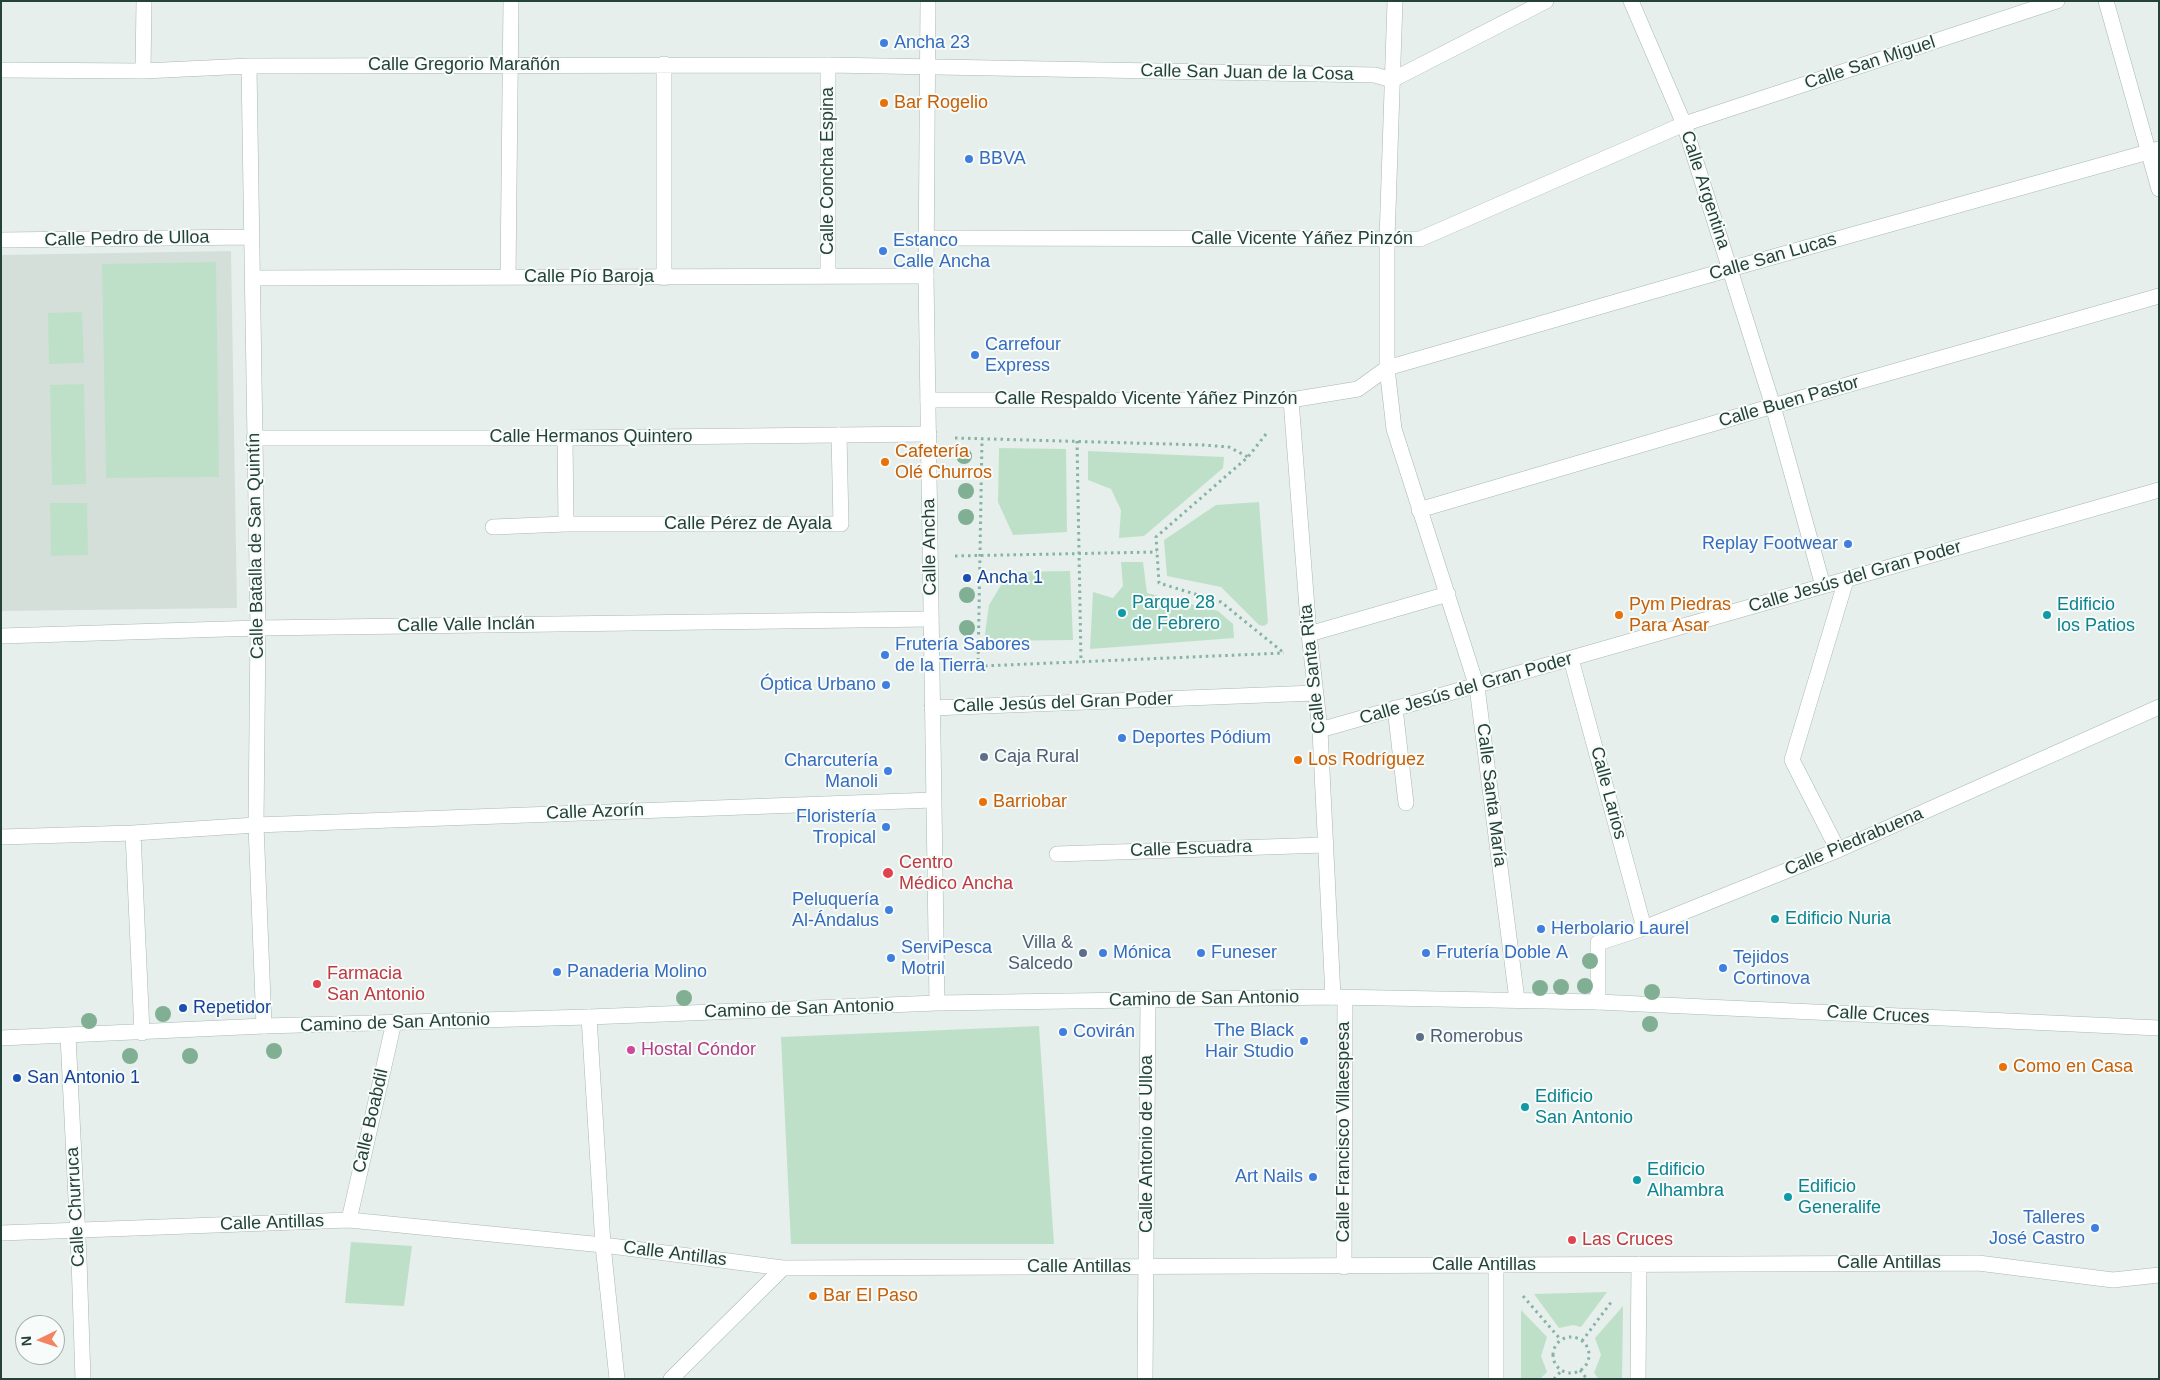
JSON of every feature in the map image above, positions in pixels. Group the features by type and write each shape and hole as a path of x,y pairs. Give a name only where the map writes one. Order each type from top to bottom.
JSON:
{"street":[{"path":"144,1 144,71"},
{"path":"508,277 511,1"},
{"name":"Calle Ancha","path":"928,1 926,276 937,1003"},
{"name":"Calle Santa María","path":"1395,1 1387,240 1387,368 1394,429 1477,687 1517,1000"},
{"path":"1392,80 1546,1"},
{"name":"Calle Argentina","path":"1631,1 1684,124 1773,406 1823,586"},
{"name":"Calle San Miguel","path":"1684,124 2057,1"},
{"path":"2106,1 2153,150 2159,189"},
{"path":"664,64 664,278"},
{"name":"Calle Gregorio Marañón","path":"1,70 144,71 249,66 664,64 928,66"},
{"name":"Calle Concha Espina","path":"828,65 828,277"},
{"name":"Calle Batalla de San Quintín","path":"249,66 258,628 256,825 264,1026"},
{"name":"Calle San Juan de la Cosa","path":"928,66 1374,75 1392,80"},
{"name":"Calle Vicente Yáñez Pinzón","path":"926,238 1420,239 1684,124"},
{"name":"Calle San Lucas","path":"1387,368 2153,150"},
{"name":"Calle Pedro de Ulloa","path":"1,240 252,237"},
{"name":"Calle Pío Baroja","path":"253,278 926,276"},
{"name":"Calle Buen Pastor","path":"1419,510 1773,406 2159,296"},
{"name":"Calle Respaldo Vicente Yáñez Pinzón","path":"928,400 1291,400 1358,389 1387,368"},
{"name":"Calle Santa Rita","path":"1291,400 1314,693 1320,730 1324,845 1339,997"},
{"name":"Calle Hermanos Quintero","path":"254,438 565,438 929,434"},
{"name":"Calle Pérez de Ayala","path":"493,526 566,524 841,524 839,435"},
{"path":"565,438 566,524"},
{"name":"Calle Jesús del Gran Poder","path":"1320,730 1477,687 2159,490"},
{"path":"1838,850 1792,760 1846,580"},
{"path":"1309,634 1448,594"},
{"name":"Calle Valle Inclán","path":"1,636 258,628 931,619"},
{"name":"Calle Larios","path":"1571,659 1644,928"},
{"name":"Calle Jesús del Gran Poder","path":"932,708 1314,693"},
{"name":"Calle Piedrabuena","path":"1598,1002 1598,943 1644,928 1838,850 2159,706"},
{"path":"1395,708 1406,803"},
{"name":"Calle Azorín","path":"1,837 133,833 256,825 933,800"},
{"path":"133,833 142,1032"},
{"name":"Calle Escuadra","path":"1057,854 1324,845"},
{"name":"Camino de San Antonio","path":"1,1038 264,1026 589,1017 937,1003 1339,997 1598,1002"},
{"name":"Calle Francisco Villaespesa","path":"1339,997 1344,1267"},
{"name":"Calle Antonio de Ulloa","path":"1145,1379 1148,999"},
{"name":"Calle Cruces","path":"1598,1002 2159,1028"},
{"path":"589,1017 603,1245 617,1379"},
{"name":"Calle Boabdil","path":"349,1220 394,1022"},
{"name":"Calle Churruca","path":"68,1036 83,1379"},
{"name":"Calle Antillas","path":"1,1233 349,1220 603,1245 784,1268 1978,1263 2113,1280 2159,1275"},
{"path":"1638,1379 1639,1264"},
{"path":"1496,1265 1496,1379"},
{"path":"671,1379 784,1268"}],"path":[{"path":"1285,661 1284,653 1221,602 1159,583 1156,537 1248,457 1291,400"},
{"path":"952,438 1229,447 1248,457"},
{"path":"978,667 982,439"},
{"path":"1077,441 1081,662"},
{"path":"954,556 1157,552"},
{"path":"953,667 1284,653"},
{"path":"1496,1265 1561,1340"},
{"path":"1571,1337 1577,1338 1586,1344 1589,1355 1588,1361 1580,1370 1568,1372 1562,1370 1557,1366 1553,1354 1557,1344 1561,1340 1571,1337"},
{"path":"1554,1379 1562,1370"},
{"path":"1580,1370 1587,1379"}],"shaded area":[{"path":"231,251 237,608 1,611 1,255"}],"green space":[{"path":"216,262 219,477 106,478 102,264"},
{"path":"82,312 84,363 49,364 48,313"},
{"path":"84,384 86,484 52,485 50,385"},
{"path":"999,448 1066,449 1067,532 1013,535 998,502"},
{"path":"1088,451 1224,457 1223,468 1144,536 1119,538 1121,510 1111,489 1088,480"},
{"path":"1259,502 1268,623 1264,626 1259,625 1221,587 1167,576 1164,540 1216,505"},
{"path":"50,503 87,503 88,555 51,556"},
{"path":"1121,562 1143,562 1147,593 1218,611 1233,624 1234,638 1090,649 1093,592 1113,598 1123,586"},
{"path":"1070,571 1073,640 984,641 989,605 1009,572"},
{"path":"1039,1026 1054,1244 791,1244 781,1037"},
{"path":"351,1242 412,1246 404,1306 345,1303"},
{"path":"1607,1292 1581,1327 1573,1325 1559,1328 1534,1294"},
{"path":"1623,1306 1622,1379 1599,1379 1594,1373 1601,1355 1595,1338"},
{"path":"1521,1310 1547,1337 1541,1356 1547,1372 1540,1379 1521,1379"}],"place":[{"name":"Ancha 23","path":"884,43"},
{"name":"Bar Rogelio","path":"884,103"},
{"name":"BBVA","path":"969,159"},
{"name":"Estanco Calle Ancha","path":"883,251"},
{"name":"Carrefour Express","path":"975,355"},
{"name":"Cafetería Olé Churros","path":"885,462"},
{"name":"Replay Footwear","path":"1848,544"},
{"name":"Ancha 1","path":"967,578"},
{"name":"Parque 28 de Febrero","path":"1122,613"},
{"name":"Pym Piedras Para Asar","path":"1619,615"},
{"name":"Edificio los Patios","path":"2047,615"},
{"name":"Frutería Sabores de la Tierra","path":"885,655"},
{"name":"Óptica Urbano","path":"886,685"},
{"name":"Deportes Pódium","path":"1122,738"},
{"name":"Caja Rural","path":"984,757"},
{"name":"Los Rodríguez","path":"1298,760"},
{"name":"Charcutería Manoli","path":"888,771"},
{"name":"Barriobar","path":"983,802"},
{"name":"Floristería Tropical","path":"886,827"},
{"name":"Centro Médico Ancha","path":"888,873"},
{"name":"Peluquería Al-Ándalus","path":"889,910"},
{"name":"Edificio Nuria","path":"1775,919"},
{"name":"Herbolario Laurel","path":"1541,929"},
{"name":"Villa & Salcedo","path":"1083,953"},
{"name":"Mónica","path":"1103,953"},
{"name":"Funeser","path":"1201,953"},
{"name":"Frutería Doble A","path":"1426,953"},
{"name":"ServiPesca Motril","path":"891,958"},
{"name":"Tejidos Cortinova","path":"1723,968"},
{"name":"Panaderia Molino","path":"557,972"},
{"name":"Farmacia San Antonio","path":"317,984"},
{"name":"Repetidor","path":"183,1008"},
{"name":"Covirán","path":"1063,1032"},
{"name":"Romerobus","path":"1420,1037"},
{"name":"The Black Hair Studio","path":"1304,1041"},
{"name":"Hostal Cóndor","path":"631,1050"},
{"name":"Como en Casa","path":"2003,1067"},
{"name":"San Antonio 1","path":"17,1078"},
{"name":"Edificio San Antonio","path":"1525,1107"},
{"name":"Art Nails","path":"1313,1177"},
{"name":"Edificio Alhambra","path":"1637,1180"},
{"name":"Edificio Generalife","path":"1788,1197"},
{"name":"Talleres José Castro","path":"2095,1228"},
{"name":"Las Cruces","path":"1572,1240"},
{"name":"Bar El Paso","path":"813,1296"}]}
